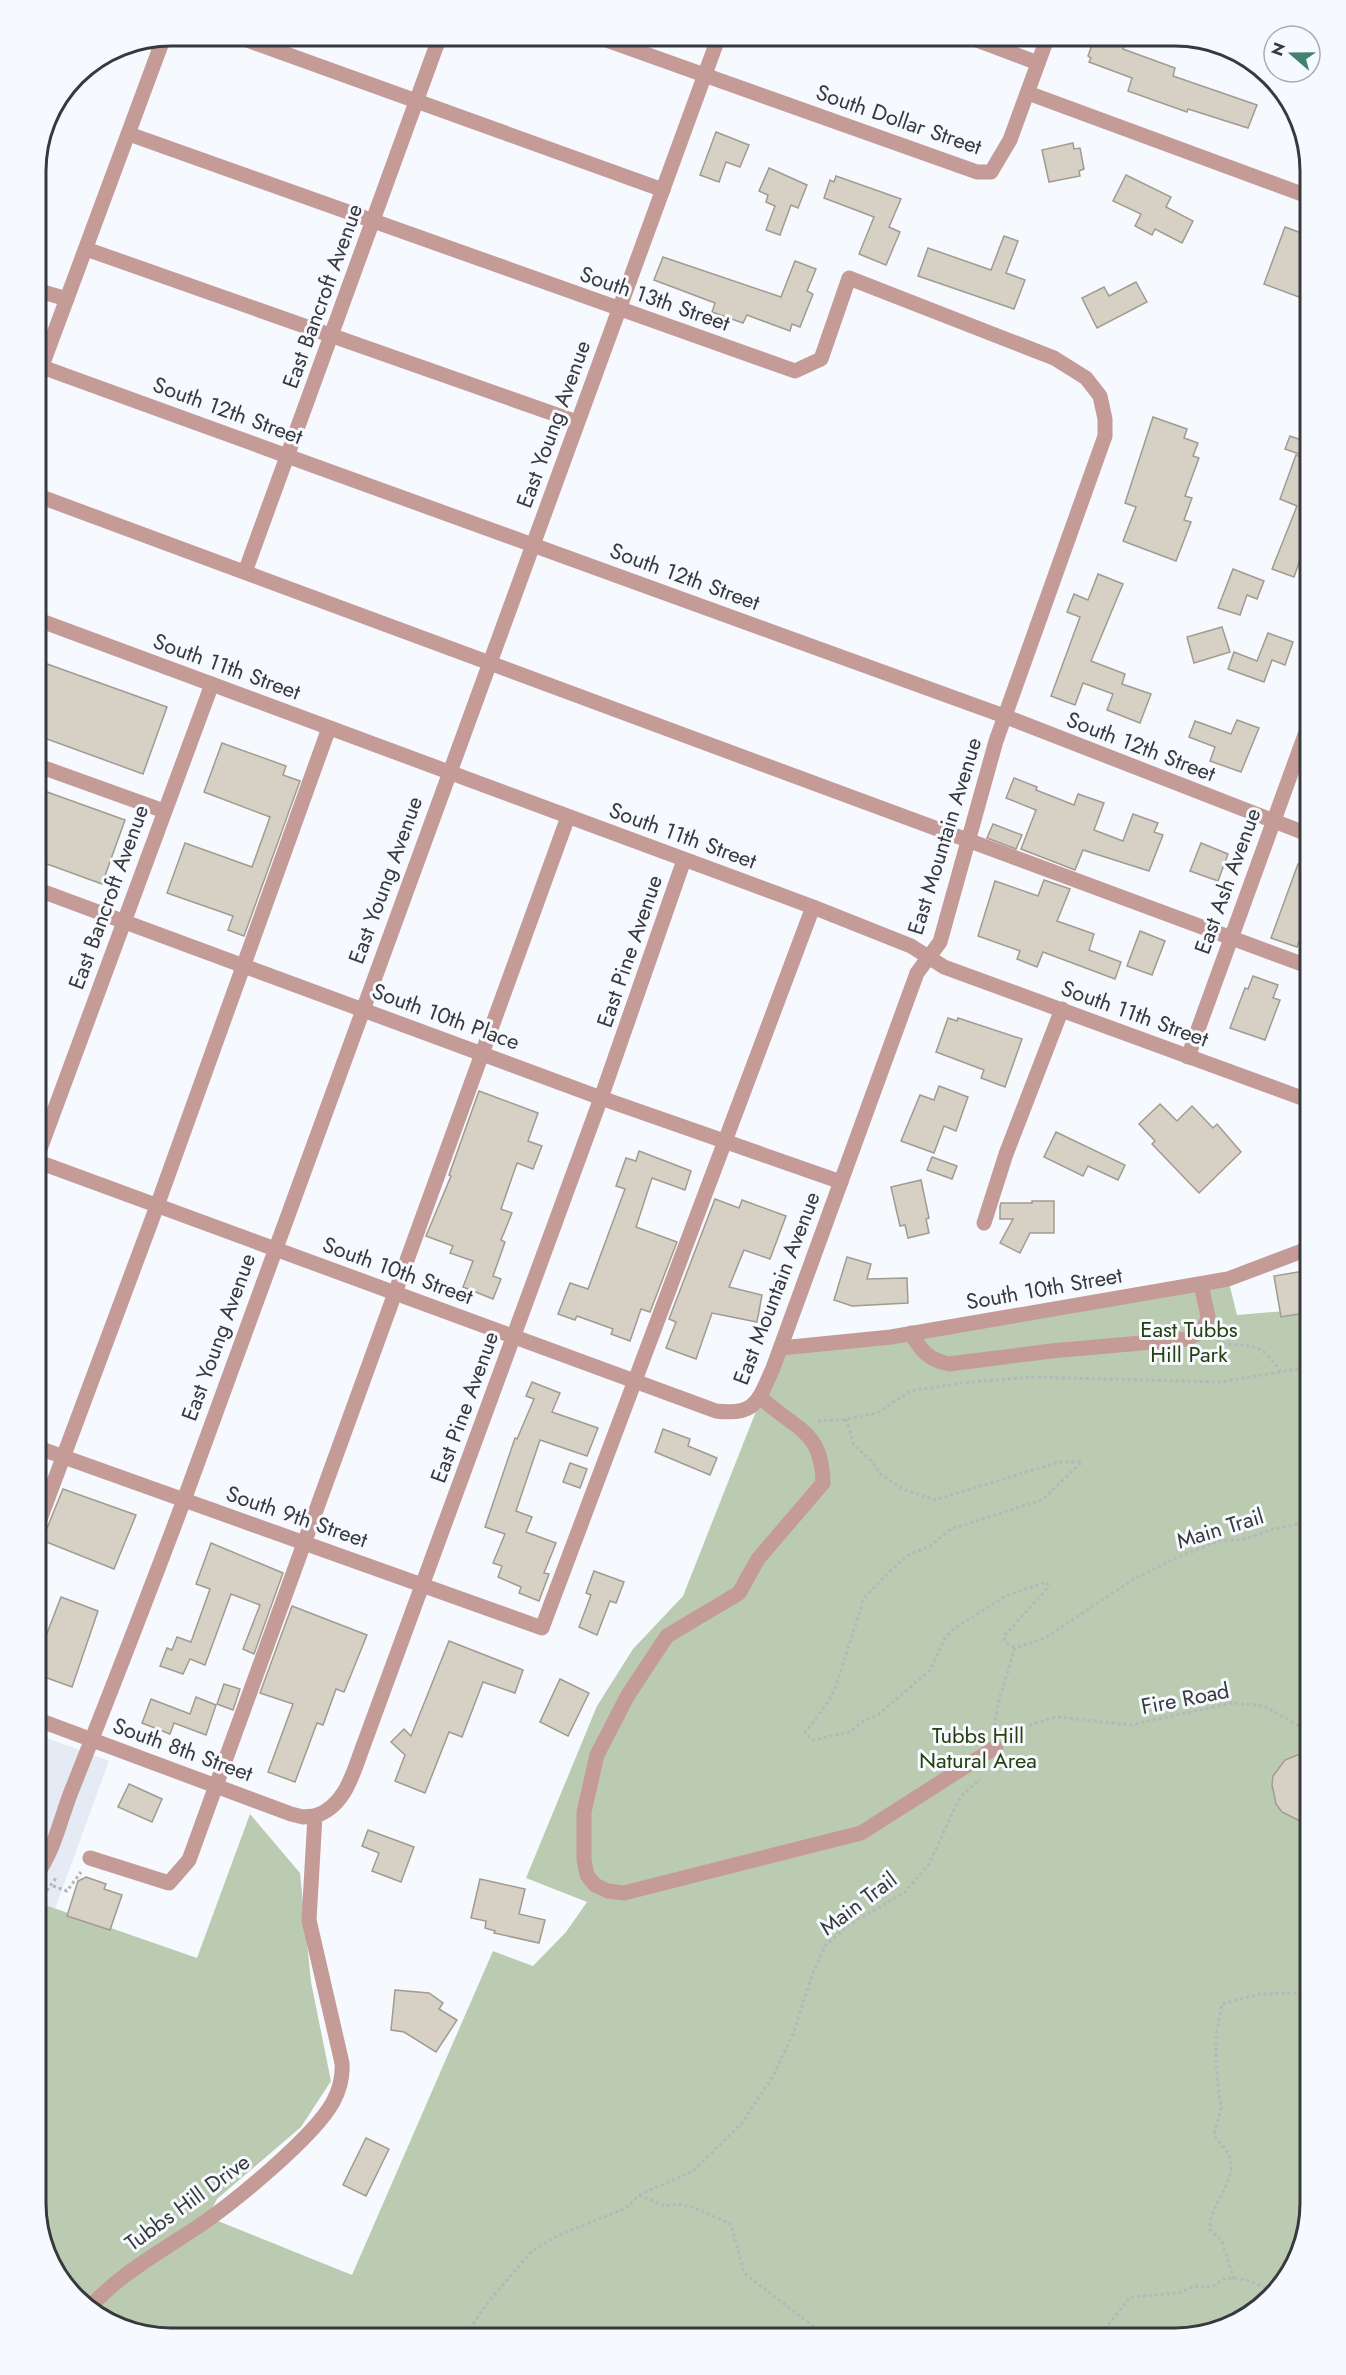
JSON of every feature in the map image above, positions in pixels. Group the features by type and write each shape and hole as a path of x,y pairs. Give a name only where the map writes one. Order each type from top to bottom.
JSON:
{"street":[{"path":"47,354 161,47"},
{"path":"267,47 663,190"},
{"name":"East Bancroft Avenue","path":"245,572 436,47"},
{"name":"South Dollar Street","path":"626,47 977,172 991,172 995,168 1011,140 1028,93"},
{"name":"East Young Avenue","path":"46,1855 94,1740 184,1500 715,47"},
{"path":"995,47 1038,63"},
{"path":"1044,47 1028,93 1300,193"},
{"name":"South 13th Street","path":"129,134 618,310 795,370 821,360 849,278 1054,357 1086,378 1100,396"},
{"path":"86,249 577,423"},
{"path":"47,293 67,299"},
{"name":"South 12th Street","path":"47,369 1004,716 1300,831"},
{"name":"East Mountain Avenue","path":"745,1411 750,1409 760,1397 781,1348 917,973 940,942 1004,716 1105,436 1106,419 1100,396"},
{"path":"47,499 490,661 969,844 1300,963"},
{"name":"South 11th Street","path":"47,623 813,907 911,946 944,967 1300,1097"},
{"name":"East Bancroft Avenue","path":"47,1132 122,921 212,684"},
{"path":"46,1501 157,1206 329,728"},
{"name":"East Ash Avenue","path":"1188,1056 1300,748"},
{"path":"47,769 164,811"},
{"path":"90,1858 169,1883 189,1860 303,1541 568,817"},
{"name":"East Pine Avenue","path":"315,1816 326,1812 344,1794 601,1098 684,860"},
{"name":"South 10th Place","path":"47,893 601,1098 841,1182"},
{"path":"634,1382 813,907"},
{"path":"984,1223 1006,1154 1062,1009"},
{"name":"South 10th Street","path":"47,1165 716,1411 734,1413 745,1411"},
{"name":"South 10th Street","path":"781,1348 911,1333 1228,1279 1300,1252"},
{"path":"911,1333 922,1352 935,1361 950,1364 1051,1351 1186,1339 1203,1331 1208,1317 1201,1284"},
{"name":"South 9th Street","path":"46,1451 542,1628 634,1382"},
{"path":"760,1397 816,1443 822,1462 823,1483 758,1559 739,1593 667,1636 628,1695 597,1755 592,1772 584,1812 584,1860 587,1875 595,1885 608,1891 624,1893 861,1833 996,1748"},
{"name":"South 8th Street","path":"46,1723 291,1814 303,1817 315,1816"},
{"name":"Tubbs Hill Drive","path":"96,2302 127,2273 167,2244 199,2226 276,2164 332,2103 343,2076 309,1920 315,1816"}],"path":[{"path":"1203,1331 1228,1347 1243,1345 1262,1350 1281,1372"},
{"path":"790,1423 846,1419 877,1413 910,1391 962,1383 1030,1377 1220,1382 1300,1368"},
{"path":"846,1419 854,1445 873,1462 880,1474 903,1489 935,1500 1059,1462 1082,1462 1042,1500 951,1529 930,1546 908,1555 889,1572 864,1598 836,1686 828,1702 805,1733 813,1740 823,1739 850,1732 863,1721 878,1715 930,1670 945,1638 953,1629 1005,1596 1046,1582 1048,1585 1045,1591 1004,1636 1005,1642 1015,1648 998,1704 994,1729 996,1748"},
{"name":"Main Trail","path":"1015,1648 1045,1638 1134,1580 1176,1558 1219,1541 1246,1539 1272,1529 1300,1524"},
{"name":"Fire Road","path":"996,1748 1024,1727 1056,1717 1130,1725 1232,1703 1264,1706 1300,1726"},
{"name":"Main Trail","path":"470,2328 488,2302 532,2251 559,2235 626,2208 639,2195 693,2171 742,2123 772,2078 793,2034 813,1973 825,1946 847,1926 905,1892 929,1864 960,1797 982,1776"},
{"path":"52,1886 67,1891 90,1858"},
{"path":"1234,2279 1222,2241 1210,2230 1209,2220 1231,2170 1230,2158 1214,2134 1221,2109 1216,2066 1216,2035 1222,2004 1260,1994 1300,1993"},
{"path":"639,2195 664,2206 678,2204 695,2208 731,2224 744,2273 813,2328"},
{"path":"1104,2328 1130,2297 1179,2294 1194,2286 1211,2287 1226,2278 1247,2280 1266,2288"}],"shaded area":[{"path":"46,1738 109,1761 55,1909 46,1905"}],"green space":[{"name":"Tubbs Hill Natural Area","path":"1228,1279 1237,1315 1300,1310 1300,2203 1295,2236 1287,2259 1278,2273 1257,2297 1230,2316 1199,2326 1182,2328 164,2328 132,2322 102,2307 78,2286 59,2259 48,2220 46,2203 46,1905 197,1958 250,1814 300,1873 311,1982 331,2081 301,2127 217,2199 208,2217 352,2275 493,1951 533,1966 566,1932 587,1902 526,1878 597,1706 633,1649 683,1596 781,1348"}],"building":[{"path":"1091,47 1124,47 1123,49 1175,68 1173,76 1257,105 1248,128 1188,109 1187,112 1128,91 1132,78 1089,62 1091,58 1088,56"},
{"path":"716,132 749,145 740,167 726,162 719,182 700,175"},
{"path":"1073,143 1074,149 1080,148 1084,169 1079,171 1080,176 1049,182 1042,150"},
{"path":"769,168 807,185 798,208 791,205 780,235 766,230 775,206 766,202 768,195 759,191"},
{"path":"1126,175 1171,197 1166,207 1193,221 1182,243 1155,229 1152,235 1135,226 1141,214 1113,201"},
{"path":"836,176 901,199 889,227 900,232 886,265 859,254 874,217 824,198 830,180 834,182"},
{"path":"1285,227 1300,232 1300,297 1264,284"},
{"path":"1004,236 1018,241 1006,273 1025,280 1014,309 918,276 928,248 991,270"},
{"path":"663,257 781,297 795,261 816,269 807,291 813,294 800,327 792,324 790,331 747,315 743,323 712,312 715,303 654,280"},
{"path":"1136,282 1147,302 1097,328 1082,298 1104,287 1109,296"},
{"path":"1153,417 1187,429 1184,438 1198,443 1193,456 1199,458 1185,496 1192,498 1184,520 1191,522 1176,561 1123,541 1136,507 1125,503"},
{"path":"1290,436 1300,440 1300,454 1285,449"},
{"path":"1296,455 1300,456 1300,560 1294,577 1272,569 1297,506 1280,499"},
{"path":"1233,569 1264,581 1257,599 1247,595 1240,615 1218,608"},
{"path":"1098,574 1123,584 1091,661 1125,674 1122,684 1151,694 1140,723 1107,710 1113,694 1083,683 1075,705 1051,696 1080,617 1067,612 1074,594 1088,600"},
{"path":"1222,627 1230,652 1194,663 1187,637"},
{"path":"1268,633 1293,642 1285,665 1272,660 1264,682 1228,669 1234,652 1257,661"},
{"path":"47,664 167,707 143,774 47,739"},
{"path":"1237,720 1259,728 1241,772 1210,761 1215,747 1189,737 1195,721 1231,734"},
{"path":"222,743 286,766 283,775 300,781 244,936 228,930 233,916 167,893 185,843 252,867 270,817 204,792"},
{"path":"1014,778 1037,787 1036,790 1074,805 1078,794 1104,803 1094,830 1123,841 1133,814 1158,823 1154,832 1163,835 1149,871 1083,850 1075,870 1021,849 1036,810 1006,798"},
{"path":"47,792 125,820 102,884 47,864"},
{"path":"993,824 1022,835 1016,849 987,838"},
{"path":"1201,843 1228,854 1218,881 1190,871"},
{"path":"1298,864 1300,865 1300,939 1297,947 1271,938"},
{"path":"1044,880 1070,889 1057,921 1094,934 1089,950 1121,962 1115,979 1043,952 1037,967 1017,959 1020,951 978,936 995,881 1038,896"},
{"path":"1140,931 1165,941 1152,975 1127,966"},
{"path":"1253,976 1278,985 1273,998 1280,1000 1265,1040 1230,1028 1245,988 1248,989"},
{"path":"948,1018 957,1021 958,1018 1022,1039 1005,1087 981,1078 984,1070 936,1052"},
{"path":"939,1086 968,1097 956,1131 944,1126 934,1153 901,1141 920,1095 934,1100"},
{"path":"479,1091 538,1113 528,1141 542,1146 533,1169 517,1163 501,1209 512,1213 501,1240 505,1242 493,1276 501,1279 493,1299 463,1287 473,1261 450,1253 453,1246 426,1236 451,1176 449,1175"},
{"path":"1160,1104 1177,1121 1192,1106 1213,1128 1217,1124 1241,1152 1199,1193 1152,1144 1155,1141 1139,1124"},
{"path":"1056,1132 1125,1165 1118,1180 1088,1166 1083,1176 1044,1157"},
{"path":"639,1151 691,1171 685,1190 652,1178 636,1227 677,1242 650,1312 641,1309 630,1341 611,1334 613,1329 577,1316 575,1320 558,1314 570,1283 588,1289 625,1189 616,1186 626,1158 636,1161"},
{"path":"932,1157 957,1166 952,1179 927,1170"},
{"path":"921,1180 929,1218 926,1219 929,1233 908,1238 905,1225 900,1226 891,1187"},
{"path":"715,1199 739,1208 742,1200 786,1216 770,1259 744,1250 729,1287 762,1295 757,1322 712,1313 696,1359 666,1348 676,1322 669,1319"},
{"path":"1032,1201 1054,1201 1054,1233 1030,1233 1020,1253 1000,1243 1013,1219 1000,1219 1000,1206 1001,1203 1032,1203"},
{"path":"847,1257 871,1264 867,1279 907,1278 908,1303 852,1306 834,1300"},
{"path":"1300,1272 1300,1314 1281,1317 1274,1276"},
{"path":"532,1382 560,1393 552,1412 598,1428 587,1456 540,1440 516,1511 532,1517 526,1532 556,1543 544,1573 549,1574 539,1601 519,1593 521,1587 498,1577 502,1566 493,1563 505,1534 485,1527 515,1438 517,1439 534,1399 526,1396"},
{"path":"663,1429 690,1439 688,1446 717,1458 710,1475 655,1452"},
{"path":"570,1463 587,1469 580,1488 563,1482"},
{"path":"63,1489 136,1515 114,1569 46,1542 46,1530"},
{"path":"211,1543 283,1573 254,1654 243,1649 260,1605 231,1594 205,1665 190,1659 183,1674 160,1666 167,1648 172,1650 177,1637 191,1642 210,1589 196,1584"},
{"path":"594,1571 624,1582 616,1603 610,1601 597,1635 579,1627 591,1595 586,1593"},
{"path":"61,1597 98,1611 72,1687 46,1678 46,1635"},
{"path":"292,1606 367,1635 344,1692 336,1689 323,1725 317,1723 295,1782 268,1772 293,1704 260,1693"},
{"path":"449,1641 523,1670 515,1693 483,1682 462,1737 449,1732 425,1793 395,1781 405,1755 391,1742 404,1729 411,1736"},
{"path":"560,1679 589,1693 568,1736 540,1722"},
{"path":"224,1684 240,1689 233,1710 217,1704"},
{"path":"196,1697 216,1705 206,1735 174,1723 170,1734 142,1723 151,1699 190,1714"},
{"path":"1300,1754 1300,1821 1282,1812 1276,1804 1272,1785 1273,1776 1285,1760"},
{"path":"129,1784 162,1799 152,1822 118,1807"},
{"path":"368,1830 414,1847 401,1882 372,1871 379,1853 362,1846"},
{"path":"86,1877 106,1884 104,1889 122,1895 110,1930 67,1916 78,1881"},
{"path":"480,1879 525,1889 519,1914 545,1920 539,1943 494,1933 495,1931 485,1928 486,1921 471,1918"},
{"path":"395,1990 429,1993 443,2003 439,2009 457,2020 436,2052 404,2032 391,2030"},
{"path":"366,2138 389,2149 366,2196 343,2185"}],"park label":[{"name":"East Tubbs Hill Park","path":"1189,1342"}]}
